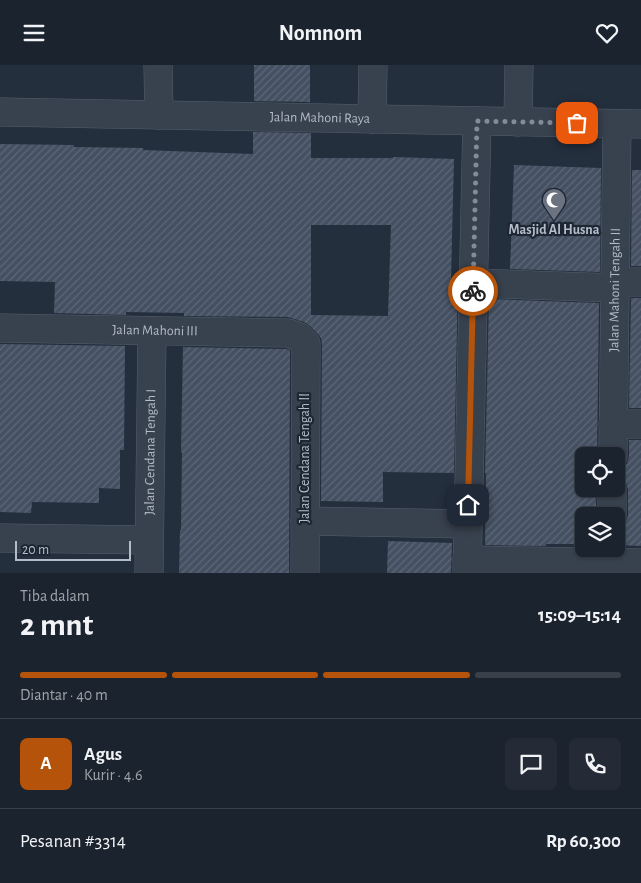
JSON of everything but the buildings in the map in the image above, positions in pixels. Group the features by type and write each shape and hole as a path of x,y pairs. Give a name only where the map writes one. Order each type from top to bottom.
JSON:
{"street":[{"path":"158,65 159,115"},
{"path":"372,119 373,65"},
{"path":"518,122 519,65"},
{"name":"Jalan Mahoni Raya","path":"0,113 629,124"},
{"path":"477,121 467,567 611,561 641,563"},
{"name":"Jalan Mahoni Tengah II","path":"613,447 613,424 624,284 629,124"},
{"path":"473,283 624,284"},
{"name":"Jalan Mahoni III","path":"0,328 288,333 299,337 306,343"},
{"name":"Jalan Cendana Tengah I","path":"149,573 152,331"},
{"name":"Jalan Cendana Tengah II","path":"305,573 306,343"},
{"path":"613,424 641,424"},
{"path":"305,521 468,523"},
{"path":"0,538 150,540"}],"way so far":[{"path":"473,291 477,121 577,123"}],"place":[{"name":"Masjid Al Husna","path":"554,221"}],"route":[{"path":"468,505 473,291"}]}
